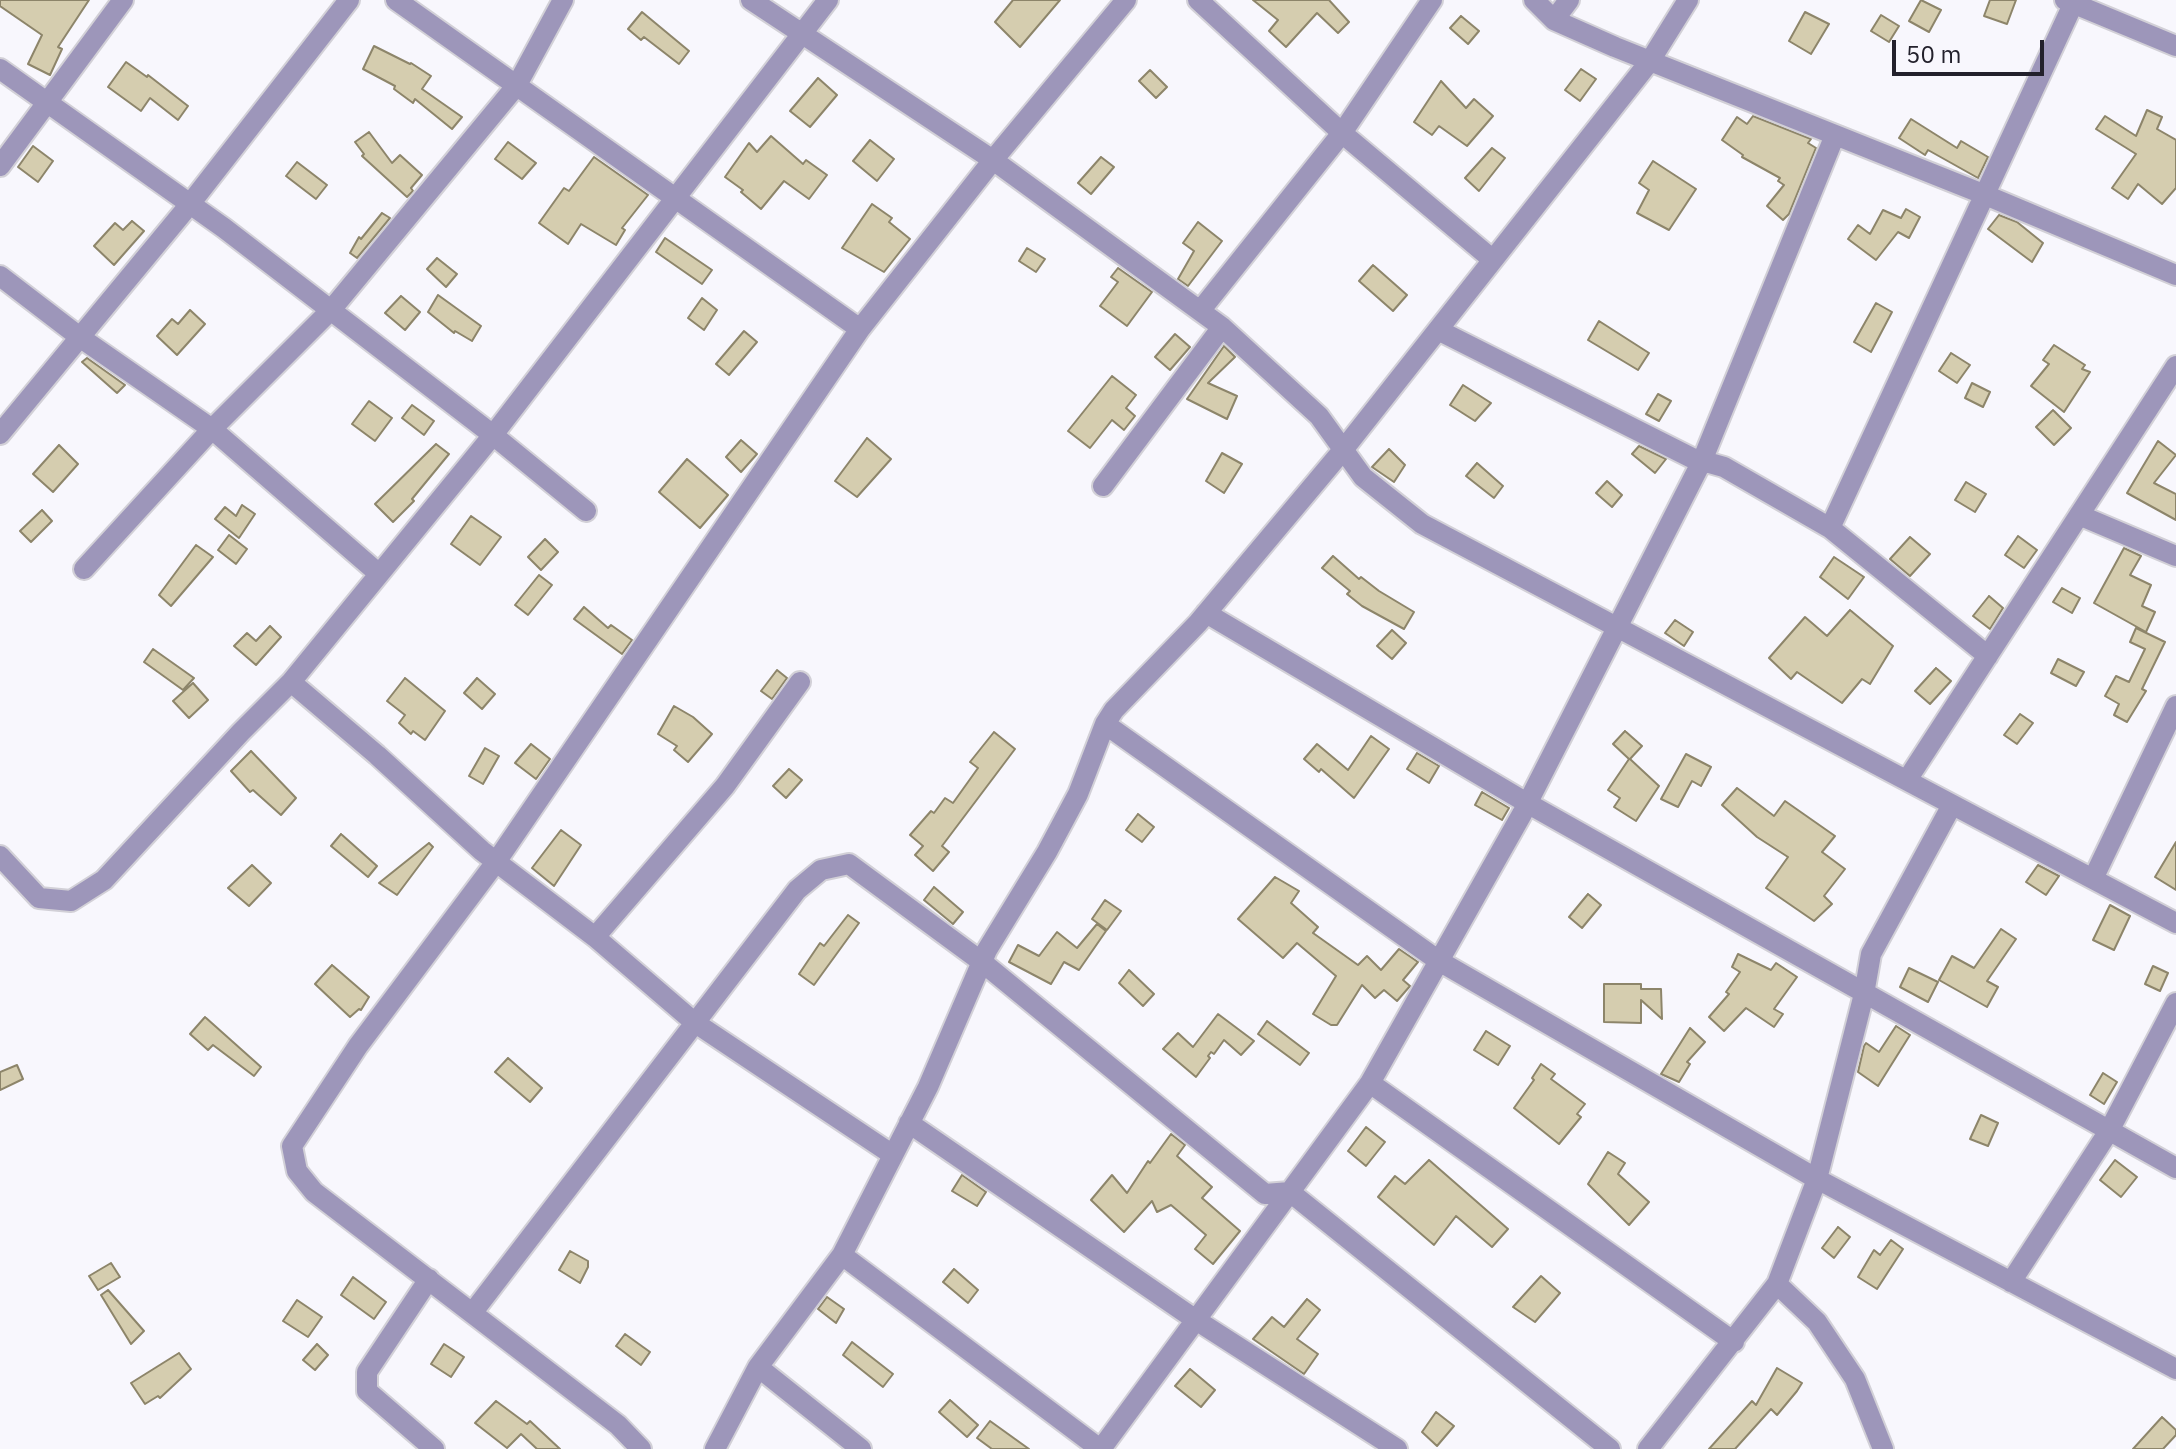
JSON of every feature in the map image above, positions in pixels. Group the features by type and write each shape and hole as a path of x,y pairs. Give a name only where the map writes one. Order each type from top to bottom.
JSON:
{"street":[{"path":"0,166 123,0"},
{"path":"0,434 190,204 349,0"},
{"path":"396,0 860,329"},
{"path":"84,569 212,429 331,310 517,85 563,0"},
{"path":"751,0 993,160 1222,327 1319,416 1363,477 1422,524 2176,923"},
{"path":"0,856 39,898 71,901 104,880 291,682 493,435 828,0"},
{"path":"641,1449 618,1425 314,1192 297,1171 292,1146 358,1046 496,862 860,329 993,160 1126,0"},
{"path":"1198,0 1342,133 1493,260"},
{"path":"1200,311 1342,133 1432,0"},
{"path":"1534,0 1554,20 2176,275"},
{"path":"1554,20 1569,0"},
{"path":"715,1449 758,1367 842,1255 928,1087 982,962 1078,794 1105,724 1114,710 1206,613 1343,450 1650,61 1688,0"},
{"path":"1830,528 2071,1 2176,46"},
{"path":"0,69 190,204 331,310 586,511"},
{"path":"842,1255 1101,1449 1370,1083 1439,961 1527,803 1702,461 1835,135"},
{"path":"0,276 81,338 212,429 378,573"},
{"path":"1103,486 1222,327"},
{"path":"1438,330 1702,461 1724,467 1830,528 1988,656"},
{"path":"1907,780 2176,366"},
{"path":"2079,515 2176,556"},
{"path":"1206,613 1527,803 2176,1168"},
{"path":"291,682 496,862 595,937 694,1022 893,1155"},
{"path":"595,937 725,786 800,682"},
{"path":"2093,879 2176,706"},
{"path":"1105,724 1439,961 1817,1179 2176,1369"},
{"path":"1648,1449 1777,1284 1817,1179 1864,994 1871,954 1952,805"},
{"path":"473,1312 797,890 821,870 849,864 982,962 1265,1194 1290,1192 1610,1449"},
{"path":"2011,1282 2109,1131 2176,1003"},
{"path":"1370,1083 1734,1342"},
{"path":"909,1123 1196,1320 1397,1449"},
{"path":"429,1279 367,1372 367,1391 434,1449"},
{"path":"1777,1284 1817,1322 1855,1379 1883,1449"},
{"path":"758,1367 861,1449"}],"building":[{"path":"0,0 89,0 58,47 62,49 50,75 28,64 42,35 0,6"},
{"path":"1013,0 1060,0 1020,47 995,22"},
{"path":"1253,0 1329,0 1349,22 1338,33 1317,13 1286,47 1269,31 1278,20"},
{"path":"1921,0 1941,10 1929,32 1909,21"},
{"path":"1990,0 2016,0 2007,24 1984,16"},
{"path":"642,12 689,51 679,64 644,37 641,40 628,29"},
{"path":"1805,12 1829,24 1811,54 1789,41"},
{"path":"1881,15 1899,26 1889,42 1871,31"},
{"path":"1461,16 1479,31 1468,44 1450,28"},
{"path":"374,46 431,76 422,89 462,117 452,129 415,99 413,103 394,89 395,86 363,69"},
{"path":"126,62 188,106 178,120 150,98 141,111 108,87"},
{"path":"1581,69 1596,79 1580,101 1565,90"},
{"path":"1150,70 1167,87 1156,98 1139,81"},
{"path":"818,78 837,95 810,127 790,111"},
{"path":"1441,81 1466,108 1474,99 1493,116 1467,146 1439,126 1432,135 1414,122"},
{"path":"2147,110 2162,117 2157,129 2176,140 2176,188 2162,204 2138,184 2128,199 2112,188 2136,154 2096,129 2105,116 2136,136"},
{"path":"1753,116 1811,139 1808,143 1816,148 1789,214 1783,220 1767,206 1784,185 1778,181 1780,178 1742,157 1722,140 1737,117 1747,124"},
{"path":"1911,119 1957,148 1961,141 1988,157 1978,178 1928,150 1925,155 1899,138"},
{"path":"369,132 392,163 400,155 422,175 407,197 362,156 364,154 355,142"},
{"path":"771,136 803,164 806,160 827,175 809,199 784,181 761,209 725,177 749,143 757,152"},
{"path":"870,140 894,159 877,181 853,161"},
{"path":"508,142 536,163 522,179 495,159"},
{"path":"33,146 53,161 38,182 18,167"},
{"path":"1492,148 1505,158 1479,191 1465,178"},
{"path":"594,157 648,195 622,228 625,230 616,245 581,224 568,244 539,223 564,188 569,191"},
{"path":"1101,157 1114,167 1091,194 1078,183"},
{"path":"1653,161 1696,189 1669,230 1637,213 1649,190 1639,183"},
{"path":"297,162 327,185 316,199 286,176"},
{"path":"872,204 892,218 889,222 910,239 884,272 842,248"},
{"path":"1906,209 1920,217 1909,238 1898,232 1876,260 1848,239 1858,225 1870,234 1883,210 1901,218"},
{"path":"382,213 390,218 357,258 350,253 359,237 361,239"},
{"path":"1999,215 2017,222 2043,243 2032,262 1988,229"},
{"path":"132,221 144,231 114,265 94,246 115,223 123,230"},
{"path":"1198,222 1222,241 1188,286 1178,279 1194,251 1183,243"},
{"path":"665,238 712,270 702,284 656,252"},
{"path":"1027,248 1045,259 1036,272 1019,261"},
{"path":"437,258 457,274 446,287 427,269"},
{"path":"1373,265 1407,295 1393,311 1359,281"},
{"path":"1118,268 1152,292 1127,326 1100,306 1118,282 1111,277"},
{"path":"438,295 481,326 472,341 454,333 428,312"},
{"path":"401,296 420,312 405,330 385,313"},
{"path":"702,298 717,310 704,330 688,318"},
{"path":"1876,303 1892,312 1871,352 1854,342"},
{"path":"190,310 205,324 177,355 157,336 172,319 178,324"},
{"path":"1599,321 1649,353 1638,370 1588,340"},
{"path":"744,331 757,342 729,375 716,364"},
{"path":"1175,334 1190,347 1170,370 1155,357"},
{"path":"2054,345 2085,365 2082,369 2090,372 2064,412 2031,386 2049,364 2043,360"},
{"path":"1224,346 1235,357 1208,383 1237,396 1227,419 1187,399"},
{"path":"1951,353 1970,365 1957,383 1939,371"},
{"path":"87,358 125,385 117,393 82,362"},
{"path":"1112,376 1136,395 1126,408 1135,416 1124,430 1112,420 1090,448 1068,431"},
{"path":"1972,383 1990,392 1983,407 1965,398"},
{"path":"1463,385 1491,403 1475,421 1450,405"},
{"path":"1658,394 1671,401 1659,421 1646,414"},
{"path":"369,401 392,418 375,441 352,424"},
{"path":"412,405 434,421 424,435 402,418"},
{"path":"2053,410 2071,428 2054,445 2036,427"},
{"path":"867,438 891,459 857,497 835,481"},
{"path":"741,440 757,454 741,472 726,457"},
{"path":"2158,441 2176,455 2154,483 2176,494 2176,520 2127,493"},
{"path":"436,444 449,454 412,499 414,501 393,522 375,504"},
{"path":"59,445 78,464 53,492 33,474"},
{"path":"1639,446 1666,459 1655,473 1632,454"},
{"path":"1389,449 1405,465 1394,482 1372,467"},
{"path":"1222,453 1242,464 1224,493 1206,481"},
{"path":"687,459 728,495 700,528 659,492"},
{"path":"1477,463 1503,486 1494,498 1466,476"},
{"path":"1607,481 1622,495 1612,507 1596,493"},
{"path":"1966,482 1986,494 1975,512 1955,500"},
{"path":"242,505 255,514 239,538 215,519 225,507 236,516"},
{"path":"42,510 52,521 31,542 20,531"},
{"path":"471,516 501,537 480,565 451,544"},
{"path":"229,535 247,549 236,564 218,550"},
{"path":"2018,536 2037,550 2024,568 2005,555"},
{"path":"1910,537 1930,554 1910,576 1890,559"},
{"path":"545,539 558,552 541,570 528,557"},
{"path":"196,545 213,557 171,606 159,595"},
{"path":"2124,548 2141,556 2130,575 2151,585 2142,606 2155,612 2146,632 2094,603"},
{"path":"1333,556 1359,579 1361,577 1414,612 1404,629 1347,594 1350,591 1322,568"},
{"path":"1834,557 1864,577 1848,599 1820,577"},
{"path":"539,575 552,585 528,615 515,605"},
{"path":"2062,588 2080,598 2072,613 2053,602"},
{"path":"1989,596 2003,608 1990,629 1973,616"},
{"path":"584,607 608,628 611,625 632,640 622,654 574,619"},
{"path":"1850,610 1893,646 1870,684 1862,679 1842,703 1797,672 1791,679 1769,658 1805,617 1827,636"},
{"path":"1675,620 1693,632 1684,646 1665,633"},
{"path":"270,626 281,637 256,665 234,646 247,633 256,641"},
{"path":"2136,628 2165,642 2142,689 2146,691 2127,722 2114,715 2119,704 2105,696 2116,676 2129,682 2145,649 2130,642"},
{"path":"1392,630 1406,643 1392,659 1377,646"},
{"path":"153,649 194,678 183,690 144,662"},
{"path":"2058,659 2084,672 2076,686 2051,673"},
{"path":"1936,668 1951,681 1930,704 1915,691"},
{"path":"777,670 787,678 772,699 761,691"},
{"path":"405,678 445,711 425,740 413,731 411,734 399,723 405,715 387,701"},
{"path":"477,678 495,694 482,709 464,693"},
{"path":"193,683 208,700 189,718 173,701"},
{"path":"674,706 693,717 712,734 688,762 674,750 677,746 658,734"},
{"path":"2020,714 2033,723 2017,744 2004,735"},
{"path":"1625,731 1642,746 1630,759 1659,786 1636,821 1614,807 1620,798 1608,790 1629,759 1613,744"},
{"path":"994,732 1015,749 942,846 949,852 933,871 915,855 923,846 910,835 945,798 953,803 978,768 970,762"},
{"path":"1371,736 1389,749 1354,798 1321,769 1319,772 1304,759 1317,744 1348,770"},
{"path":"531,744 550,759 536,779 515,763"},
{"path":"485,748 499,756 483,784 469,776"},
{"path":"251,751 296,798 281,815 253,790 250,792 231,771"},
{"path":"1417,753 1439,766 1429,783 1407,769"},
{"path":"1686,754 1711,767 1701,786 1692,781 1678,807 1661,799"},
{"path":"789,769 802,780 786,798 773,786"},
{"path":"1737,788 1774,816 1785,801 1835,836 1822,852 1845,869 1824,896 1832,904 1814,921 1766,888 1788,857 1757,837 1722,805"},
{"path":"1482,792 1509,808 1502,820 1475,805"},
{"path":"1138,814 1154,827 1142,842 1126,830"},
{"path":"561,830 581,845 554,886 532,868"},
{"path":"341,834 377,866 368,877 331,846"},
{"path":"2176,842 2176,890 2155,877"},
{"path":"429,843 433,847 397,895 379,883"},
{"path":"252,865 271,883 249,906 228,888"},
{"path":"2038,865 2059,876 2046,895 2026,882"},
{"path":"1275,877 1299,891 1291,903 1318,927 1313,933 1358,965 1367,956 1381,970 1399,949 1418,962 1403,980 1410,986 1397,1001 1384,990 1375,998 1362,985 1337,1025 1331,1025 1313,1014 1336,976 1297,943 1283,958 1238,919"},
{"path":"934,887 963,912 953,924 924,900"},
{"path":"1588,894 1601,905 1582,928 1569,917"},
{"path":"1105,900 1121,911 1107,930 1092,919"},
{"path":"2110,905 2130,916 2114,950 2093,940"},
{"path":"848,915 859,923 814,985 799,974 820,943 824,946"},
{"path":"1097,924 1106,931 1079,970 1064,962 1051,984 1009,962 1018,945 1039,956 1057,932 1077,948"},
{"path":"2001,929 2016,939 1987,981 1998,987 1987,1007 1939,980 1952,956 1974,968"},
{"path":"1738,954 1771,970 1776,963 1797,977 1774,1009 1783,1014 1774,1027 1746,1008 1724,1031 1709,1017 1729,994 1726,992 1740,972 1732,967"},
{"path":"332,965 369,997 361,1010 350,1017 315,984"},
{"path":"2153,966 2168,973 2160,991 2145,984"},
{"path":"1909,968 1938,982 1928,1002 1900,987"},
{"path":"1129,970 1154,994 1143,1006 1119,983"},
{"path":"1604,984 1641,984 1641,989 1661,989 1662,1019 1641,1000 1641,1023 1604,1022"},
{"path":"1218,1014 1254,1041 1241,1055 1224,1040 1214,1054 1211,1052 1196,1077 1163,1049 1178,1033 1193,1047"},
{"path":"205,1017 261,1067 254,1076 213,1045 208,1050 190,1034"},
{"path":"1267,1021 1309,1053 1300,1065 1258,1034"},
{"path":"1896,1026 1910,1035 1878,1086 1858,1072 1864,1046 1866,1043 1879,1052"},
{"path":"1690,1028 1705,1042 1687,1062 1690,1064 1679,1082 1661,1074"},
{"path":"1486,1031 1510,1046 1498,1065 1474,1050"},
{"path":"508,1058 542,1088 530,1102 495,1072"},
{"path":"1541,1064 1555,1074 1551,1079 1585,1104 1577,1114 1581,1117 1559,1144 1514,1108 1534,1080 1532,1078"},
{"path":"17,1065 23,1079 0,1090 0,1072"},
{"path":"2103,1073 2117,1082 2104,1104 2090,1095"},
{"path":"1981,1115 1998,1123 1988,1146 1970,1139"},
{"path":"1366,1127 1385,1142 1366,1166 1348,1151"},
{"path":"1171,1134 1185,1145 1177,1156 1212,1187 1202,1198 1240,1231 1213,1264 1195,1249 1206,1235 1171,1205 1157,1212 1152,1201 1124,1232 1091,1200 1112,1175 1127,1193"},
{"path":"1608,1152 1625,1163 1618,1174 1649,1202 1629,1225 1588,1184"},
{"path":"1429,1160 1508,1229 1492,1247 1456,1216 1434,1245 1378,1197 1395,1176 1405,1184"},
{"path":"2115,1160 2137,1177 2121,1197 2100,1180"},
{"path":"962,1175 986,1192 977,1206 952,1191"},
{"path":"1838,1227 1850,1237 1834,1258 1822,1248"},
{"path":"1891,1240 1903,1249 1877,1289 1858,1277 1874,1250 1880,1255"},
{"path":"570,1251 588,1261 580,1283 559,1270"},
{"path":"111,1263 120,1277 98,1290 89,1276"},
{"path":"954,1269 978,1290 968,1303 943,1282"},
{"path":"1541,1276 1560,1293 1535,1322 1513,1307"},
{"path":"353,1277 386,1302 374,1319 341,1295"},
{"path":"108,1290 144,1331 131,1344 101,1295"},
{"path":"827,1297 844,1309 836,1323 818,1309"},
{"path":"1307,1299 1320,1310 1297,1339 1318,1354 1304,1374 1253,1339 1272,1317 1284,1327"},
{"path":"297,1300 322,1317 308,1337 283,1321"},
{"path":"625,1334 650,1352 641,1365 616,1346"},
{"path":"852,1342 893,1374 883,1387 843,1355"},
{"path":"317,1344 328,1355 315,1370 303,1360"},
{"path":"444,1344 464,1357 451,1377 431,1364"},
{"path":"179,1353 191,1369 160,1398 158,1396 145,1404 131,1383"},
{"path":"1777,1368 1802,1383 1777,1415 1771,1409 1735,1449 1709,1449 1752,1401 1756,1405"},
{"path":"1190,1369 1215,1390 1201,1407 1175,1386"},
{"path":"950,1400 978,1425 967,1437 939,1412"},
{"path":"496,1401 527,1424 530,1421 560,1449 537,1449 521,1434 507,1448 475,1423"},
{"path":"1436,1412 1454,1426 1437,1446 1422,1432"},
{"path":"2162,1417 2176,1430 2176,1435 2163,1449 2133,1449"},
{"path":"990,1421 1029,1449 992,1449 977,1438"}]}
